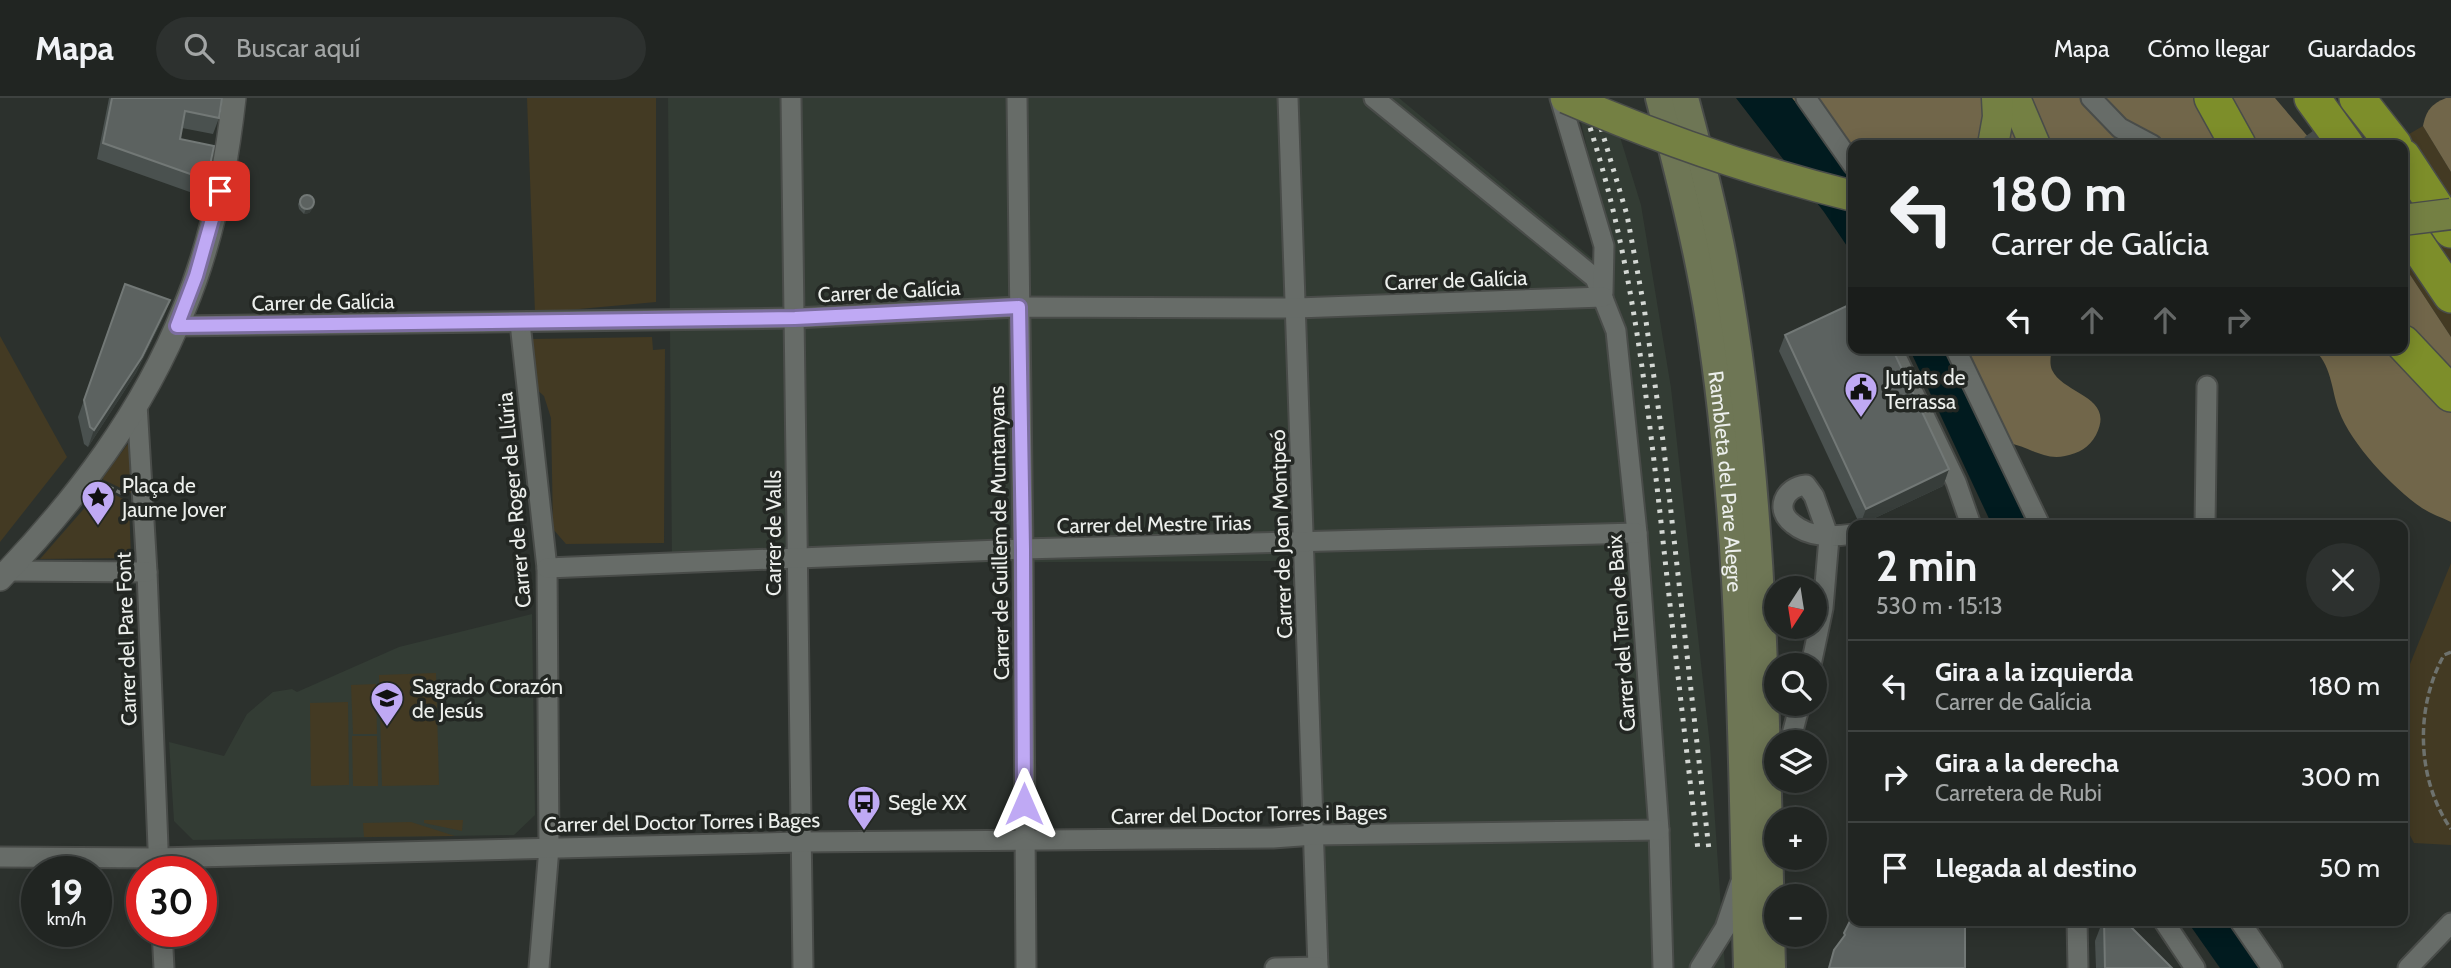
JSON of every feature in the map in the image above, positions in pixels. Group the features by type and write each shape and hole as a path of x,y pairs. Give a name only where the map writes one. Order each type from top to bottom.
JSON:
{"highway":[{"path":"2212,98 2233,140"},
{"path":"2312,98 2342,140"},
{"path":"2357,98 2390,140"},
{"path":"2408,165 2451,230"},
{"path":"2408,230 2451,295"},
{"path":"2408,348 2451,394"}],"main road":[{"path":"1566,98 1688,145 1848,195"},
{"path":"1593,98 1637,116 1729,146 1848,177"},
{"name":"Rambleta del Pare Alegre","path":"1659,98 1695,244 1709,319 1726,470 1735,594 1747,968"},
{"name":"Rambleta del Pare Alegre","path":"1685,98 1725,267 1748,431 1761,604 1768,807"},
{"path":"1994,140 1998,117 1997,98"},
{"path":"2015,98 2033,140"},
{"path":"2408,202 2451,198"},
{"path":"2408,221 2451,214"},
{"name":"Rambleta del Pare Alegre","path":"1769,870 1772,968"}],"street":[{"path":"4,575 53,522 89,477 137,404 177,326 196,276 214,214 234,98"},
{"name":"Carrer de Valls","path":"791,98 803,968"},
{"name":"Carrer de Guillem de Muntanyans","path":"1017,98 1026,968"},
{"name":"Carrer de Joan Montpeó","path":"1288,98 1318,967"},
{"path":"1374,98 1595,278 1603,297"},
{"path":"1560,98 1604,246 1603,297"},
{"path":"1806,98 1848,158"},
{"path":"2091,98 2120,128 2143,140"},
{"name":"Carrer de Galícia","path":"177,326 795,318 1019,307 1297,308 1603,297"},
{"name":"Carrer del Tren de Baix","path":"1603,297 1616,331 1637,533 1658,830 1663,968"},
{"name":"Carrer de Roger de Llúria","path":"520,323 547,568 549,848 539,968"},
{"path":"1895,354 1956,482 1969,520"},
{"path":"1958,354 2038,520"},
{"path":"2205,520 2207,386"},
{"name":"Carrer del Pare Font","path":"137,404 147,572 158,856"},
{"name":"Carrer del Mestre Trias","path":"547,568 1023,549 1637,533"},
{"path":"1814,653 1823,608 1829,538 1848,535"},
{"path":"4,575 147,572"},
{"name":"Carrer del Doctor Torres i Bages","path":"217,862 549,848 800,842 1273,838 1314,835 1658,830"},
{"name":"Carrer del Doctor Torres i Bages","path":"0,857 126,863"},
{"name":"Rambleta del Pare Alegre","path":"1699,968 1725,928 1744,870"},
{"path":"2408,968 2451,923"},
{"path":"2077,926 2078,968"},
{"path":"2167,926 2195,968"},
{"path":"2243,926 2272,968"},
{"path":"163,947 164,968"},
{"path":"1275,968 1318,967"}],"path":[{"path":"2451,652 2444,655 2432,676 2424,727 2428,778 2436,803 2451,829"}],"shaded area":[{"path":"527,98 656,98 656,302 535,313"},
{"path":"668,98 1399,98 1593,259 1612,256 1581,122 1572,98 1608,98 1641,205 1671,388 1710,746 1725,968 1310,968 1292,561 672,564"},
{"path":"1792,98 2275,98 2311,140 1848,140 1848,177 1825,139"},
{"path":"2446,98 2451,98 2451,172 2423,126 2430,109"},
{"path":"2423,126 2451,172 2451,337 2408,272 2408,140 2399,140"},
{"path":"2408,272 2451,337 2451,522 2425,510 2411,499 2386,477 2363,451 2339,411 2319,354 2408,354"},
{"path":"0,336 67,457 0,542"},
{"path":"652,337 653,350 665,349 664,543 566,544 553,529 551,418 544,396 533,386 532,339"},
{"path":"1948,354 2051,354 2051,367 2058,378 2086,397 2099,412 2100,422 2096,435 2083,449 2070,455 2043,455 2004,442 1991,442"},
{"path":"130,441 133,494 102,479"},
{"name":"Plaça de Jaume Jover","path":"102,488 129,502 131,558 40,559"},
{"path":"2451,563 2451,845 2414,843 2408,832 2410,664"},
{"name":"Sagrado Corazón de Jesús","path":"532,614 535,815 514,835 193,840 174,821 169,742 224,756 247,714 273,692 292,689 297,692 399,647"},
{"path":"436,673 439,785 382,786 379,675"},
{"path":"376,684 377,734 353,734 351,685"},
{"path":"348,702 349,785 311,786 310,703"},
{"path":"352,736 377,736 378,786 353,786"},
{"path":"424,820 463,820 462,831 424,823"},
{"path":"411,822 455,836 364,837 363,823"}],"water":[{"path":"1736,98 1792,98 1825,139 1848,177 1848,248 1824,212"},
{"path":"1912,354 1948,354 2028,520 1990,520"},
{"path":"2191,926 2236,926 2266,968 2220,968"}],"building":[{"path":"112,98 222,98 219,118 185,111 180,139 214,146 207,180 103,143"},
{"path":"307,195 312,197 312,207 307,209 302,207 300,202 302,197"},
{"path":"125,284 170,300 142,357 94,430 90,427 84,400"},
{"name":"Jutjats de Terrassa","path":"1848,305 1848,354 1895,354 1949,469 1866,509 1785,335"},
{"path":"1848,925 1965,926 1965,968 1829,968 1834,950"},
{"path":"2104,926 2130,926 2172,968 2105,968"}],"tunnel":[{"path":"2317,140 2340,123"}],"railway":[{"path":"1580,98 1610,200 1632,303 1654,460 1698,850"},
{"path":"1592,98 1627,215 1644,307 1663,441 1709,850"}],"place":[{"name":"Jutjats de Terrassa","path":"1861,419"},
{"name":"Plaça de Jaume Jover","path":"98,527"},
{"name":"Sagrado Corazón de Jesús","path":"387,728"},
{"name":"Segle XX","path":"864,832"}],"route":[{"path":"220,191 207,242 177,326 795,318 1019,307 1024,804"}]}
